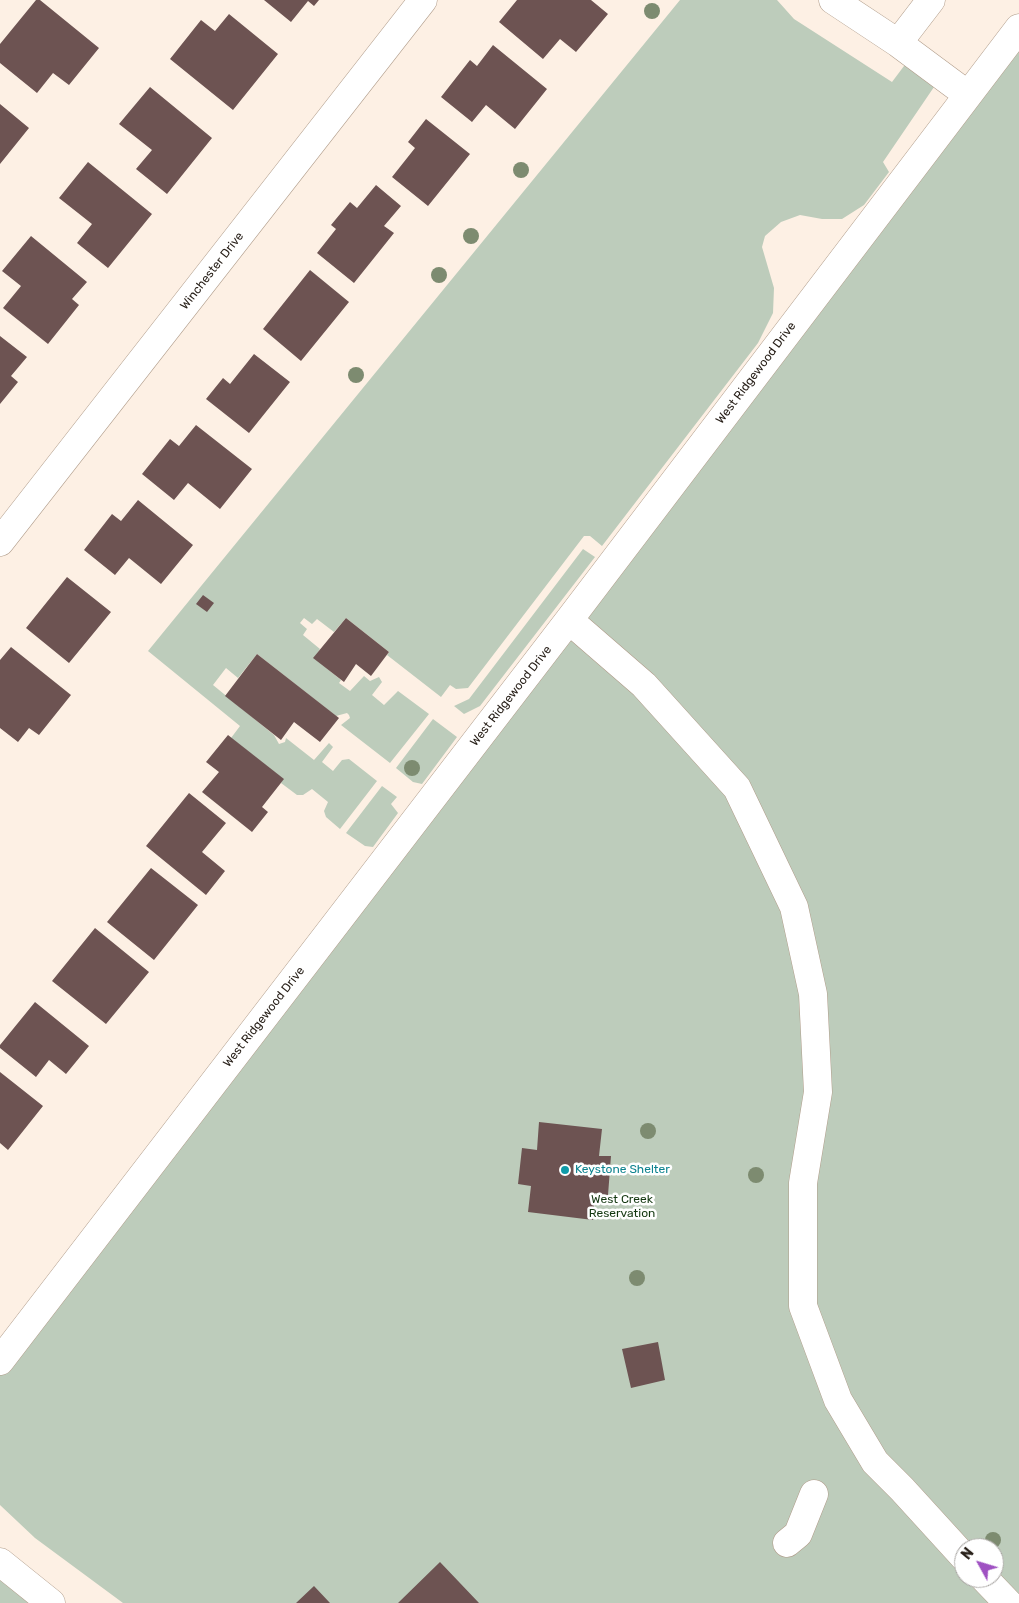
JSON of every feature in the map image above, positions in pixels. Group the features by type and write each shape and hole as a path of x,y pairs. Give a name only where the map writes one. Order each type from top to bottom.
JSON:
{"street":[{"name":"Winchester Drive","path":"0,542 424,0"},
{"path":"833,0 898,43 968,95"},
{"path":"898,43 931,0"},
{"name":"West Ridgewood Drive","path":"0,1361 569,620 1019,28"},
{"path":"569,620 644,685 737,788 794,907 812,994 818,1092 803,1183 803,1306 838,1400 874,1462 902,1489 954,1546"},
{"path":"787,1543 798,1534 814,1494"},
{"path":"0,1562 52,1603"},
{"path":"994,1588 1008,1603"}],"green space":[{"path":"680,0 777,0 794,19 892,82 907,62 928,78 934,87 883,162 889,172 864,205 842,219 822,219 800,215 781,222 765,236 762,247 774,288 773,313 758,343 602,546 590,536 584,536 468,688 456,689 450,685 441,697 387,655 389,652 346,618 334,632 317,619 312,624 304,618 300,623 307,629 303,635 320,649 314,658 341,680 339,683 350,691 364,676 370,681 379,677 382,682 372,695 384,705 398,691 429,714 390,763 341,725 350,718 347,713 336,716 257,654 238,678 226,668 213,685 274,735 279,744 285,742 286,738 314,760 329,743 333,747 322,762 333,771 342,760 349,759 377,781 340,829 326,817 324,811 328,802 312,789 303,795 297,795 281,783 283,779 231,738 240,726 148,651"},
{"name":"West Creek Reservation","path":"1019,35 1019,1603 123,1603 35,1538 0,1505 0,1369"},
{"path":"583,549 595,557 480,706 464,714 454,706 469,699"},
{"path":"433,719 457,737 422,784 413,782 396,768"},
{"path":"382,786 397,797 391,804 398,813 373,847 365,846 346,833"},
{"path":"0,1580 36,1601 37,1603 0,1603"}],"building":[{"path":"36,0 40,0 99,48 69,85 53,73 37,93 0,63 0,44"},
{"path":"264,0 319,0 314,6 308,1 291,22"},
{"path":"517,0 591,0 608,14 576,52 560,39 543,59 499,22"},
{"path":"229,14 278,54 233,110 170,59 201,20 215,31"},
{"path":"493,45 547,89 515,129 486,105 472,122 441,97 470,60 477,66"},
{"path":"150,87 212,138 167,194 136,169 152,150 119,124"},
{"path":"0,104 29,128 0,164"},
{"path":"426,119 470,154 428,206 392,177 415,148 408,142"},
{"path":"88,162 152,214 108,268 77,243 92,224 59,198"},
{"path":"376,185 401,206 384,226 394,233 354,283 317,253 336,229 331,225 350,202 357,208"},
{"path":"31,236 87,282 72,299 79,305 48,344 3,308 21,286 2,271"},
{"path":"310,270 349,302 301,361 263,329"},
{"path":"0,336 27,357 11,376 18,382 0,404"},
{"path":"254,354 290,382 249,433 206,399 223,378 230,384"},
{"path":"196,425 252,469 220,509 188,483 174,500 142,474 170,439 179,446"},
{"path":"138,500 193,545 161,584 129,558 115,575 84,550 112,514 121,521"},
{"path":"67,577 111,612 69,663 26,628"},
{"path":"203,595 214,603 207,612 196,604"},
{"path":"346,618 389,652 371,676 356,664 344,682 313,658"},
{"path":"11,647 71,695 39,735 29,728 18,742 0,728 0,660"},
{"path":"257,654 339,718 320,742 294,722 281,740 225,696"},
{"path":"228,735 284,779 262,807 268,812 252,832 202,792 219,772 206,762"},
{"path":"189,793 226,823 202,852 225,871 206,895 146,846"},
{"path":"151,868 198,905 154,960 107,922"},
{"path":"95,928 149,972 106,1024 52,981"},
{"path":"35,1002 89,1046 66,1074 49,1060 36,1077 0,1048 0,1045"},
{"path":"0,1072 43,1106 8,1150 0,1143"},
{"name":"Keystone Shelter","path":"539,1122 602,1129 599,1156 611,1156 608,1195 595,1193 593,1220 528,1212 531,1186 518,1184 522,1148 537,1150"},
{"path":"658,1342 665,1380 631,1388 622,1349"},
{"path":"440,1562 479,1603 398,1603"},
{"path":"314,1586 330,1603 296,1603"}],"place":[{"name":"Keystone Shelter","path":"565,1170"}]}
